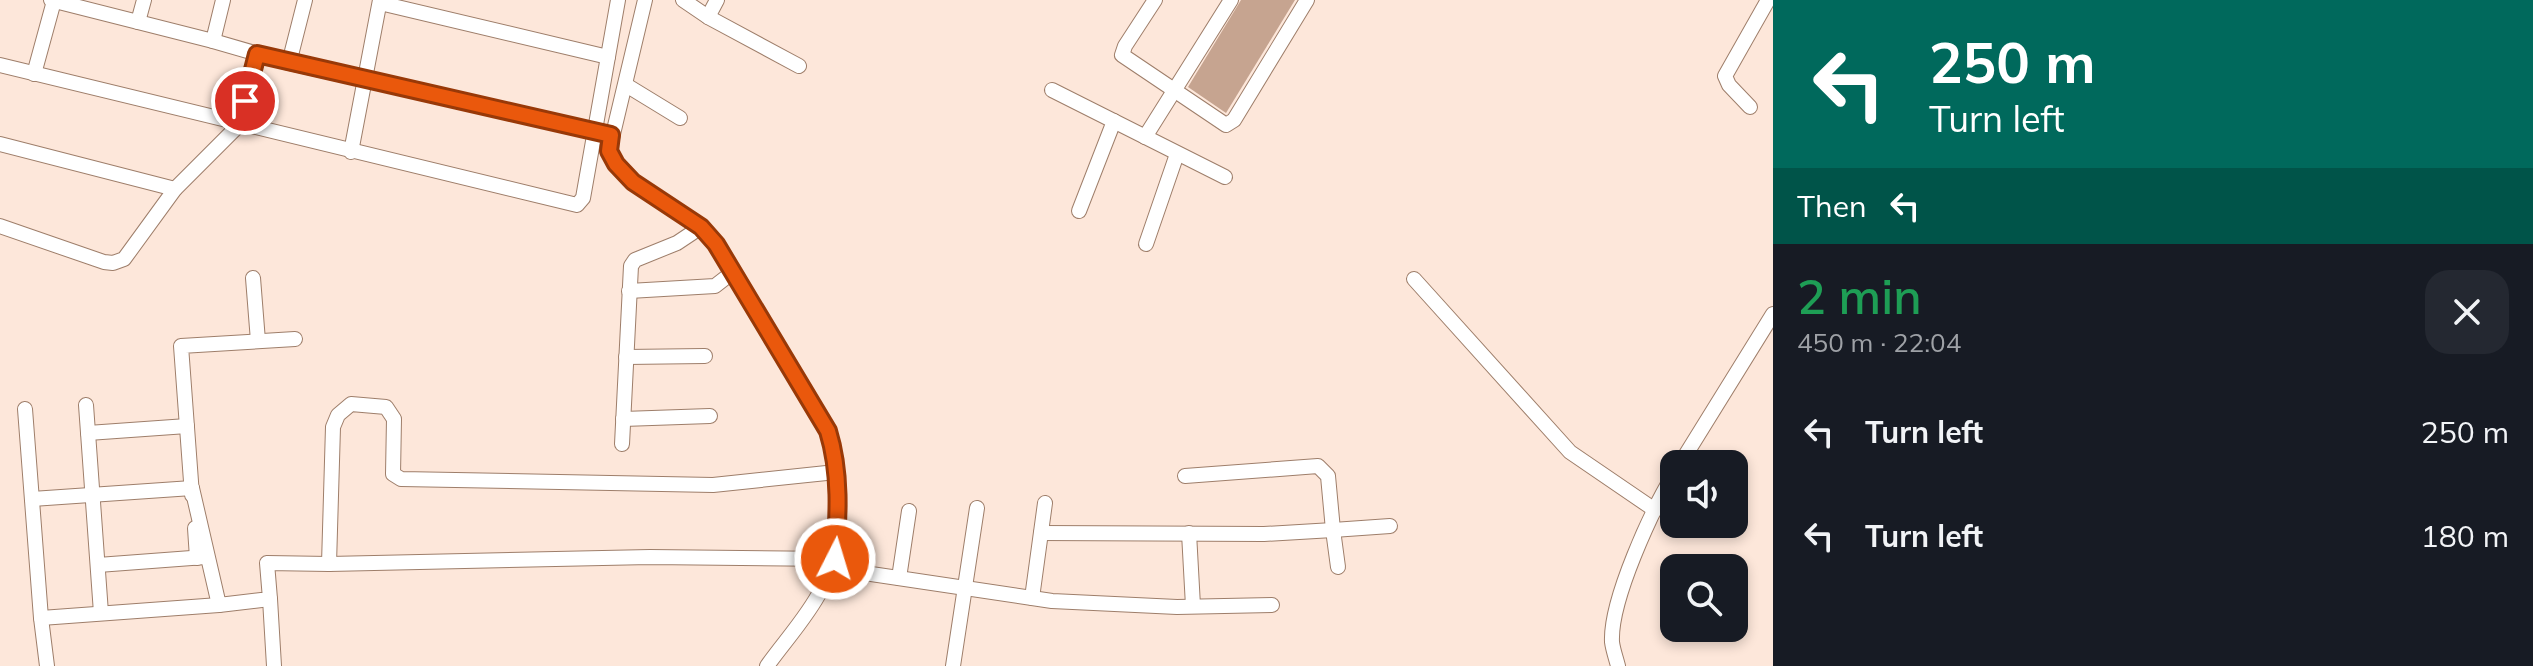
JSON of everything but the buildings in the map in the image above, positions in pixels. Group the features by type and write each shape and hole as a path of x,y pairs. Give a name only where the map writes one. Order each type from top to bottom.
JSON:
{"street":[{"path":"34,74 52,0 289,63 611,135"},
{"path":"138,22 144,0"},
{"path":"213,41 223,0"},
{"path":"289,63 305,0"},
{"path":"0,65 577,205 583,198 618,0"},
{"path":"645,0 609,151 616,164 633,182 701,227 716,244 828,431 835,452 839,503 833,563 820,593 767,666"},
{"path":"683,0 708,17 799,66"},
{"path":"708,17 717,0"},
{"path":"1155,0 1122,55 1226,125 1231,124 1307,0"},
{"path":"1145,137 1231,0"},
{"path":"1750,107 1729,85 1725,76 1768,0"},
{"path":"351,152 380,2 608,57"},
{"path":"0,226 113,263 124,259 175,189 239,125 257,54"},
{"path":"626,85 680,118"},
{"path":"1052,90 1225,177"},
{"path":"1079,211 1114,121"},
{"path":"0,144 175,189"},
{"path":"1146,244 1177,154"},
{"path":"622,444 631,266 635,260 677,243 701,227"},
{"path":"629,291 715,286 733,272"},
{"path":"253,278 258,341"},
{"path":"1414,279 1570,452 1655,510"},
{"path":"1689,450 1773,314"},
{"path":"219,605 203,558 192,488 181,346 295,339"},
{"path":"626,357 705,356"},
{"path":"329,564 333,427 338,415 351,404 386,407 394,419 393,474 401,479 713,485 836,472"},
{"path":"86,405 101,613"},
{"path":"25,409 47,666"},
{"path":"623,419 710,416"},
{"path":"88,433 187,426"},
{"path":"1185,476 1318,466 1328,476 1338,567"},
{"path":"32,499 192,488"},
{"path":"1618,666 1612,642 1614,618 1623,586 1660,501"},
{"path":"1032,598 1045,503"},
{"path":"953,666 977,508"},
{"path":"899,578 909,511"},
{"path":"1041,533 1264,534 1390,526"},
{"path":"1189,533 1193,606"},
{"path":"274,666 267,563 650,557 833,563 899,578 1052,601 1193,606 1272,605"},
{"path":"98,565 203,558"},
{"path":"41,618 270,599"}],"route":[{"path":"245,101 257,54 611,135 609,151 616,164 633,182 701,227 725,256 828,431 835,452 839,503 835,559"}]}
